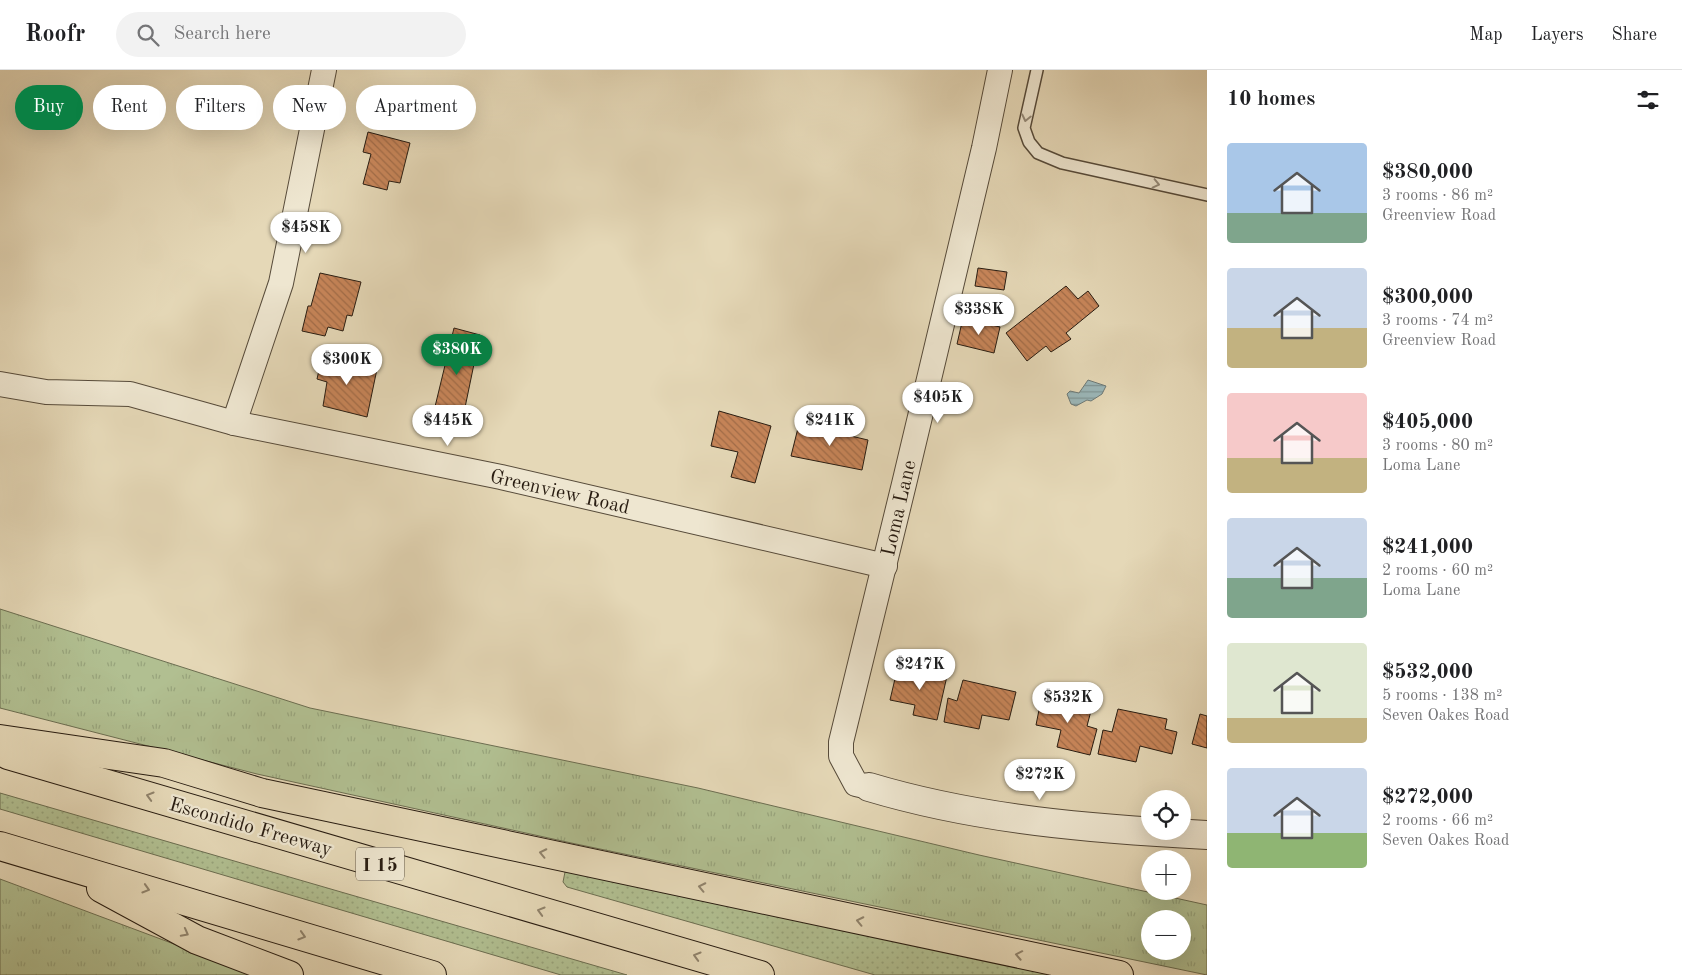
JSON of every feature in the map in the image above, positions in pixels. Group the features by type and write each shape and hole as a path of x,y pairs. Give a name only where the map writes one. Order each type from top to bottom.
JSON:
{"highway":[{"path":"0,739 164,762 262,793 1119,975"},
{"name":"Escondido Freeway","path":"0,752 760,975"},
{"path":"0,846 432,975"},
{"path":"49,860 197,940 289,975"}],"street":[{"path":"234,423 281,283 324,70"},
{"name":"Loma Lane","path":"869,787 856,784 841,756 841,742 885,566 984,148 1000,70"},
{"name":"Greenview Road","path":"0,384 46,392 130,394 234,423 501,478 885,566"},
{"path":"869,787 915,801 1043,824 1207,835"}],"lane":[{"path":"1037,70 1024,128 1029,142 1038,153 1062,163 1207,195"}],"green space":[{"path":"0,609 310,708 698,788 979,855 1141,891 1141,900 1184,900 1207,905 1207,975 576,844 257,774 0,708"},
{"path":"0,793 627,975 561,975 0,809"},
{"path":"572,870 1058,975 875,975 567,887 563,882 565,872"},
{"path":"0,879 257,975 0,975"}],"water":[{"path":"1088,380 1106,386 1102,394 1091,401 1087,400 1076,406 1071,404 1067,394 1070,391 1079,393"}],"building":[{"path":"368,132 410,143 400,183 389,181 387,190 363,184 371,154 363,152"},
{"path":"978,268 1007,272 1004,290 975,286"},
{"path":"320,273 361,282 352,316 347,315 343,331 328,327 325,336 302,331 308,306 311,306"},
{"path":"1066,286 1078,299 1088,291 1099,306 1066,333 1071,339 1051,352 1046,346 1027,361 1006,333"},
{"path":"963,318 1000,327 994,353 957,344"},
{"path":"454,328 480,335 462,422 433,415"},
{"path":"322,357 377,369 367,417 323,406 327,382 317,379"},
{"path":"719,411 771,426 755,483 731,477 738,452 711,446"},
{"path":"799,424 868,440 862,470 791,456"},
{"path":"898,666 947,676 937,720 913,715 915,705 890,700"},
{"path":"963,680 1016,692 1009,720 982,715 979,729 944,722 948,698 957,701"},
{"path":"1042,695 1092,707 1087,726 1097,729 1090,755 1057,747 1061,730 1036,725"},
{"path":"1118,709 1167,719 1165,729 1177,732 1172,754 1140,746 1136,762 1098,754 1103,730 1112,732"},
{"path":"1200,714 1207,716 1207,748 1192,744"}]}
